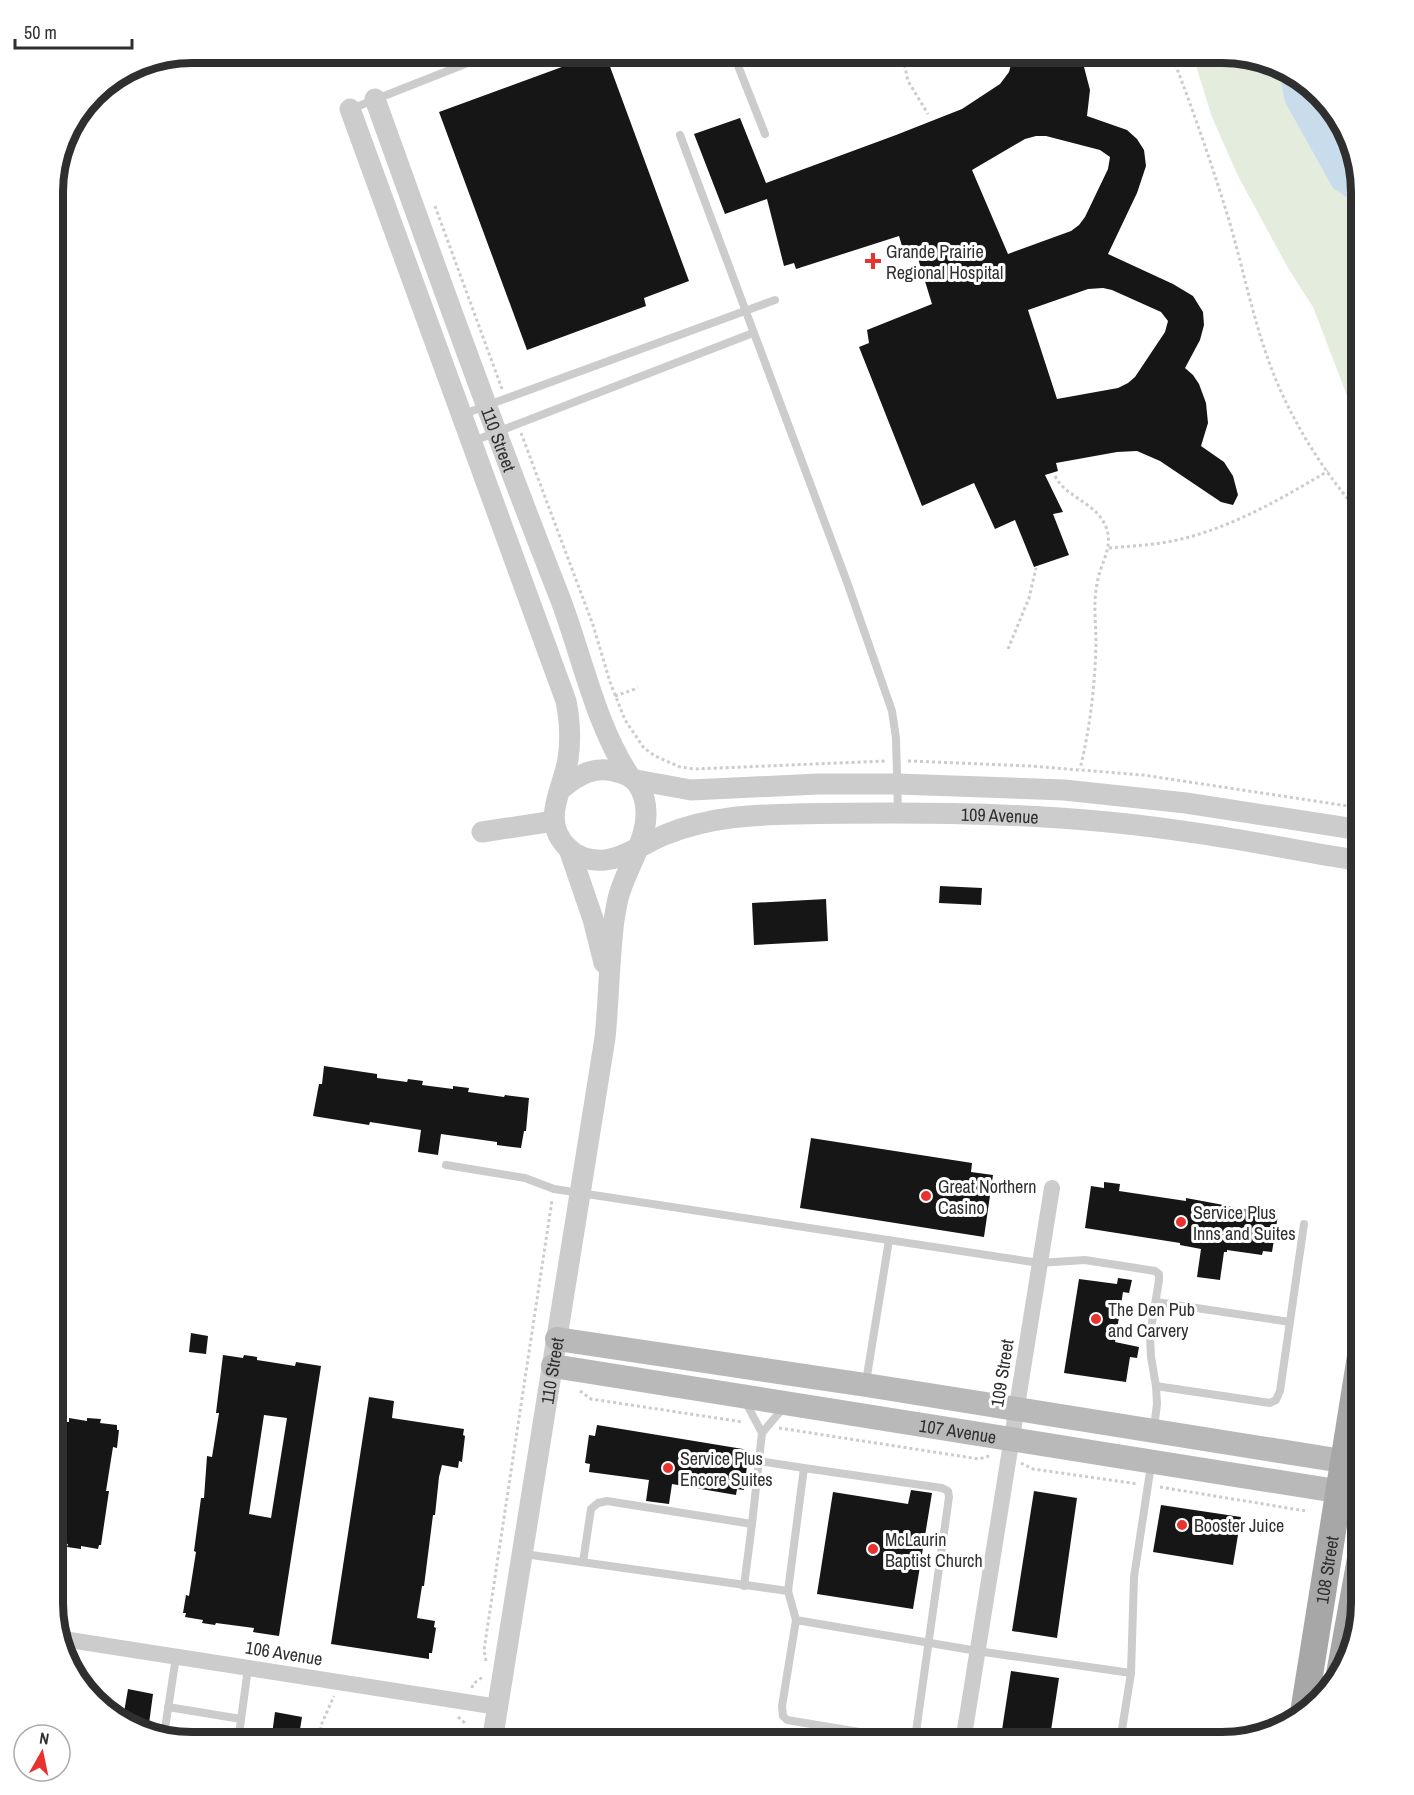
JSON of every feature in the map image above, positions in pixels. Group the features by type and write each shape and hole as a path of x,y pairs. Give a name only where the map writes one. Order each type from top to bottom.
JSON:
{"main road":[{"name":"107 Avenue","path":"557,1339 809,1376 1351,1462"},
{"path":"553,1366 581,1356 592,1355 763,1379 809,1376"},
{"name":"107 Avenue","path":"553,1366 786,1403 1010,1449 1151,1461 1351,1494"},
{"name":"108 Street","path":"1306,1700 1351,1494"},
{"name":"108 Street","path":"1346,1639 1350,1619"}],"street":[{"name":"110 Street","path":"375,99 485,406 573,633 607,734 618,759 632,778"},
{"name":"110 Street","path":"350,109 460,415 559,678 569,717 570,747 560,790"},
{"path":"596,769 611,769 632,778 646,808 646,823 638,846 618,858 606,860 580,857 569,849 562,841 554,821 554,808 560,790 581,774 596,769"},
{"name":"109 Avenue","path":"632,778 681,789 708,790 818,784 1015,787 1124,795 1351,828"},
{"name":"109 Avenue","path":"638,846 685,828 747,815 898,813 1013,816 1108,822 1351,859"},
{"path":"482,832 554,821"},
{"name":"110 Street","path":"494,1732 605,1038 614,920 620,891 638,846"},
{"name":"110 Street","path":"569,849 596,928 609,999"},
{"name":"109 Street","path":"965,1732 1052,1188"},
{"name":"106 Avenue","path":"70,1643 176,1657 498,1707"}],"lane":[{"path":"350,109 467,63"},
{"path":"737,63 765,134"},
{"path":"680,135 847,582 892,711 896,725 898,813"},
{"path":"460,415 775,300"},
{"path":"470,442 753,333"},
{"path":"447,1164 525,1178 554,1189 1039,1263 1085,1260 1155,1271 1159,1274 1159,1280 1150,1335 1157,1404 1153,1431"},
{"path":"1156,1386 1270,1403 1276,1400 1280,1391 1304,1224"},
{"path":"866,1385 889,1240"},
{"path":"1156,1302 1290,1322"},
{"path":"742,1396 756,1424 765,1430"},
{"path":"744,1586 759,1461 765,1430 786,1403"},
{"path":"759,1461 942,1488 948,1491 916,1732"},
{"path":"1122,1732 1131,1673 1134,1577 1151,1461"},
{"path":"804,1468 788,1591 796,1620 782,1706 783,1716 787,1720 860,1732"},
{"path":"583,1562 591,1509 598,1503 607,1501 752,1524"},
{"path":"523,1554 788,1591"},
{"path":"796,1620 977,1651 1131,1673"},
{"path":"165,1729 176,1657"},
{"path":"239,1732 248,1668"},
{"path":"168,1707 241,1719"}],"path":[{"path":"904,63 908,81 928,114"},
{"path":"1175,63 1224,204 1273,372 1293,416 1328,471 1351,499"},
{"path":"433,202 506,399"},
{"path":"517,424 589,614 625,720 644,748 666,762 680,767 708,769 897,761 1080,769 1173,778 1351,806"},
{"path":"1109,548 1171,541 1208,531 1262,509 1328,471"},
{"path":"1055,476 1063,487 1094,509 1101,517 1106,528 1109,548 1096,584 1095,677 1090,720 1080,769"},
{"path":"1008,649 1029,598 1036,568"},
{"path":"615,696 638,688"},
{"path":"488,1665 483,1650 554,1189"},
{"path":"579,1370 577,1384 580,1391 591,1399 756,1424"},
{"path":"765,1430 979,1459 1010,1449 1033,1469 1306,1511"},
{"path":"320,1732 334,1696"}],"green space":[{"path":"1195,63 1247,65 1287,80 1319,107 1334,127 1347,158 1350,175 1351,406 1313,307 1288,268 1238,176 1212,117"}],"water":[{"path":"1280,77 1307,95 1334,127 1347,158 1351,200 1333,188 1285,102"}],"building":[{"path":"573,63 609,63 689,281 644,298 646,306 527,350 439,112"},
{"path":"1011,63 1081,63 1090,90 1087,116 1127,130 1144,150 1146,166 1137,193 1108,254 1173,284 1193,296 1203,312 1204,325 1200,340 1185,368 1199,384 1206,403 1208,423 1201,446 1224,462 1233,476 1238,495 1233,505 1221,502 1160,461 1137,451 1117,452 1056,463 1058,471 1045,475 1063,512 1053,514 1069,555 1034,567 1015,520 995,529 974,483 922,506 859,347 869,343 867,330 932,304 916,252 905,256 899,236 796,269 794,263 784,266 767,199 725,214 694,134 740,118 766,183 962,109 1000,84 1009,72","holes":["1046,136 1100,150 1110,157 1108,169 1079,225 1071,231 1008,254 972,170 1025,139","1088,289 1112,290 1161,312 1168,321 1165,332 1135,377 1128,383 1118,388 1057,399 1028,310"]},
{"path":"940,886 982,888 981,905 939,903"},
{"path":"826,899 828,941 754,945 752,903"},
{"path":"324,1066 377,1074 377,1078 407,1082 408,1079 423,1081 422,1085 453,1089 453,1086 469,1088 468,1092 529,1098 526,1131 524,1131 521,1148 441,1134 438,1155 418,1152 421,1130 313,1116 319,1084 322,1084"},
{"name":"Great Northern Casino","path":"811,1138 972,1163 971,1172 993,1175 984,1237 800,1208"},
{"name":"Service Plus Inns and Suites","path":"1104,1182 1120,1184 1119,1191 1186,1201 1186,1198 1278,1215 1272,1252 1263,1251 1262,1255 1227,1250 1224,1252 1220,1280 1197,1277 1201,1249 1180,1245 1180,1243 1085,1228 1091,1186 1104,1188"},
{"name":"The Den Pub and Carvery","path":"1118,1278 1132,1280 1129,1293 1123,1292 1115,1342 1139,1347 1137,1358 1130,1357 1126,1382 1064,1373 1079,1279 1117,1284"},
{"path":"191,1333 208,1336 206,1354 189,1352"},
{"path":"223,1355 243,1358 244,1355 257,1357 257,1360 295,1366 296,1362 321,1366 279,1636 253,1632 254,1628 202,1623 203,1620 185,1617 186,1613 183,1613 186,1595 189,1596 196,1552 194,1551 201,1498 204,1498 207,1456 212,1457 219,1413 216,1413","holes":["264,1415 287,1418 271,1518 249,1514"]},
{"path":"369,1397 394,1401 392,1418 464,1429 462,1462 459,1461 458,1468 442,1465 439,1477 424,1586 422,1586 417,1618 435,1621 434,1627 436,1628 429,1659 331,1644"},
{"path":"69,1418 87,1421 87,1418 101,1419 100,1423 117,1425 117,1430 119,1430 117,1448 113,1447 106,1491 109,1491 101,1545 98,1549 81,1546 81,1549 67,1547 68,1544 63,1543 63,1479 67,1440 63,1439 66,1422 69,1422"},
{"name":"Service Plus Encore Suites","path":"597,1425 749,1450 744,1490 737,1489 736,1495 672,1484 669,1504 646,1501 649,1480 589,1472 590,1464 585,1463 589,1435 595,1436"},
{"name":"McLaurin Baptist Church","path":"911,1490 932,1493 913,1609 817,1594 833,1492 908,1504"},
{"path":"1034,1491 1077,1498 1057,1638 1012,1631"},
{"path":"1161,1505 1241,1517 1233,1565 1153,1552"},
{"path":"1011,1671 1059,1678 1051,1732 1002,1730"},
{"path":"128,1689 153,1694 149,1725 124,1712"},
{"path":"275,1712 302,1717 300,1732 272,1732"}],"place":[{"name":"Grande Prairie Regional Hospital","path":"873,261"},
{"name":"Great Northern Casino","path":"926,1196"},
{"name":"Service Plus Inns and Suites","path":"1181,1222"},
{"name":"The Den Pub and Carvery","path":"1096,1319"},
{"name":"Service Plus Encore Suites","path":"668,1468"},
{"name":"Booster Juice","path":"1182,1525"},
{"name":"McLaurin Baptist Church","path":"873,1549"}]}
